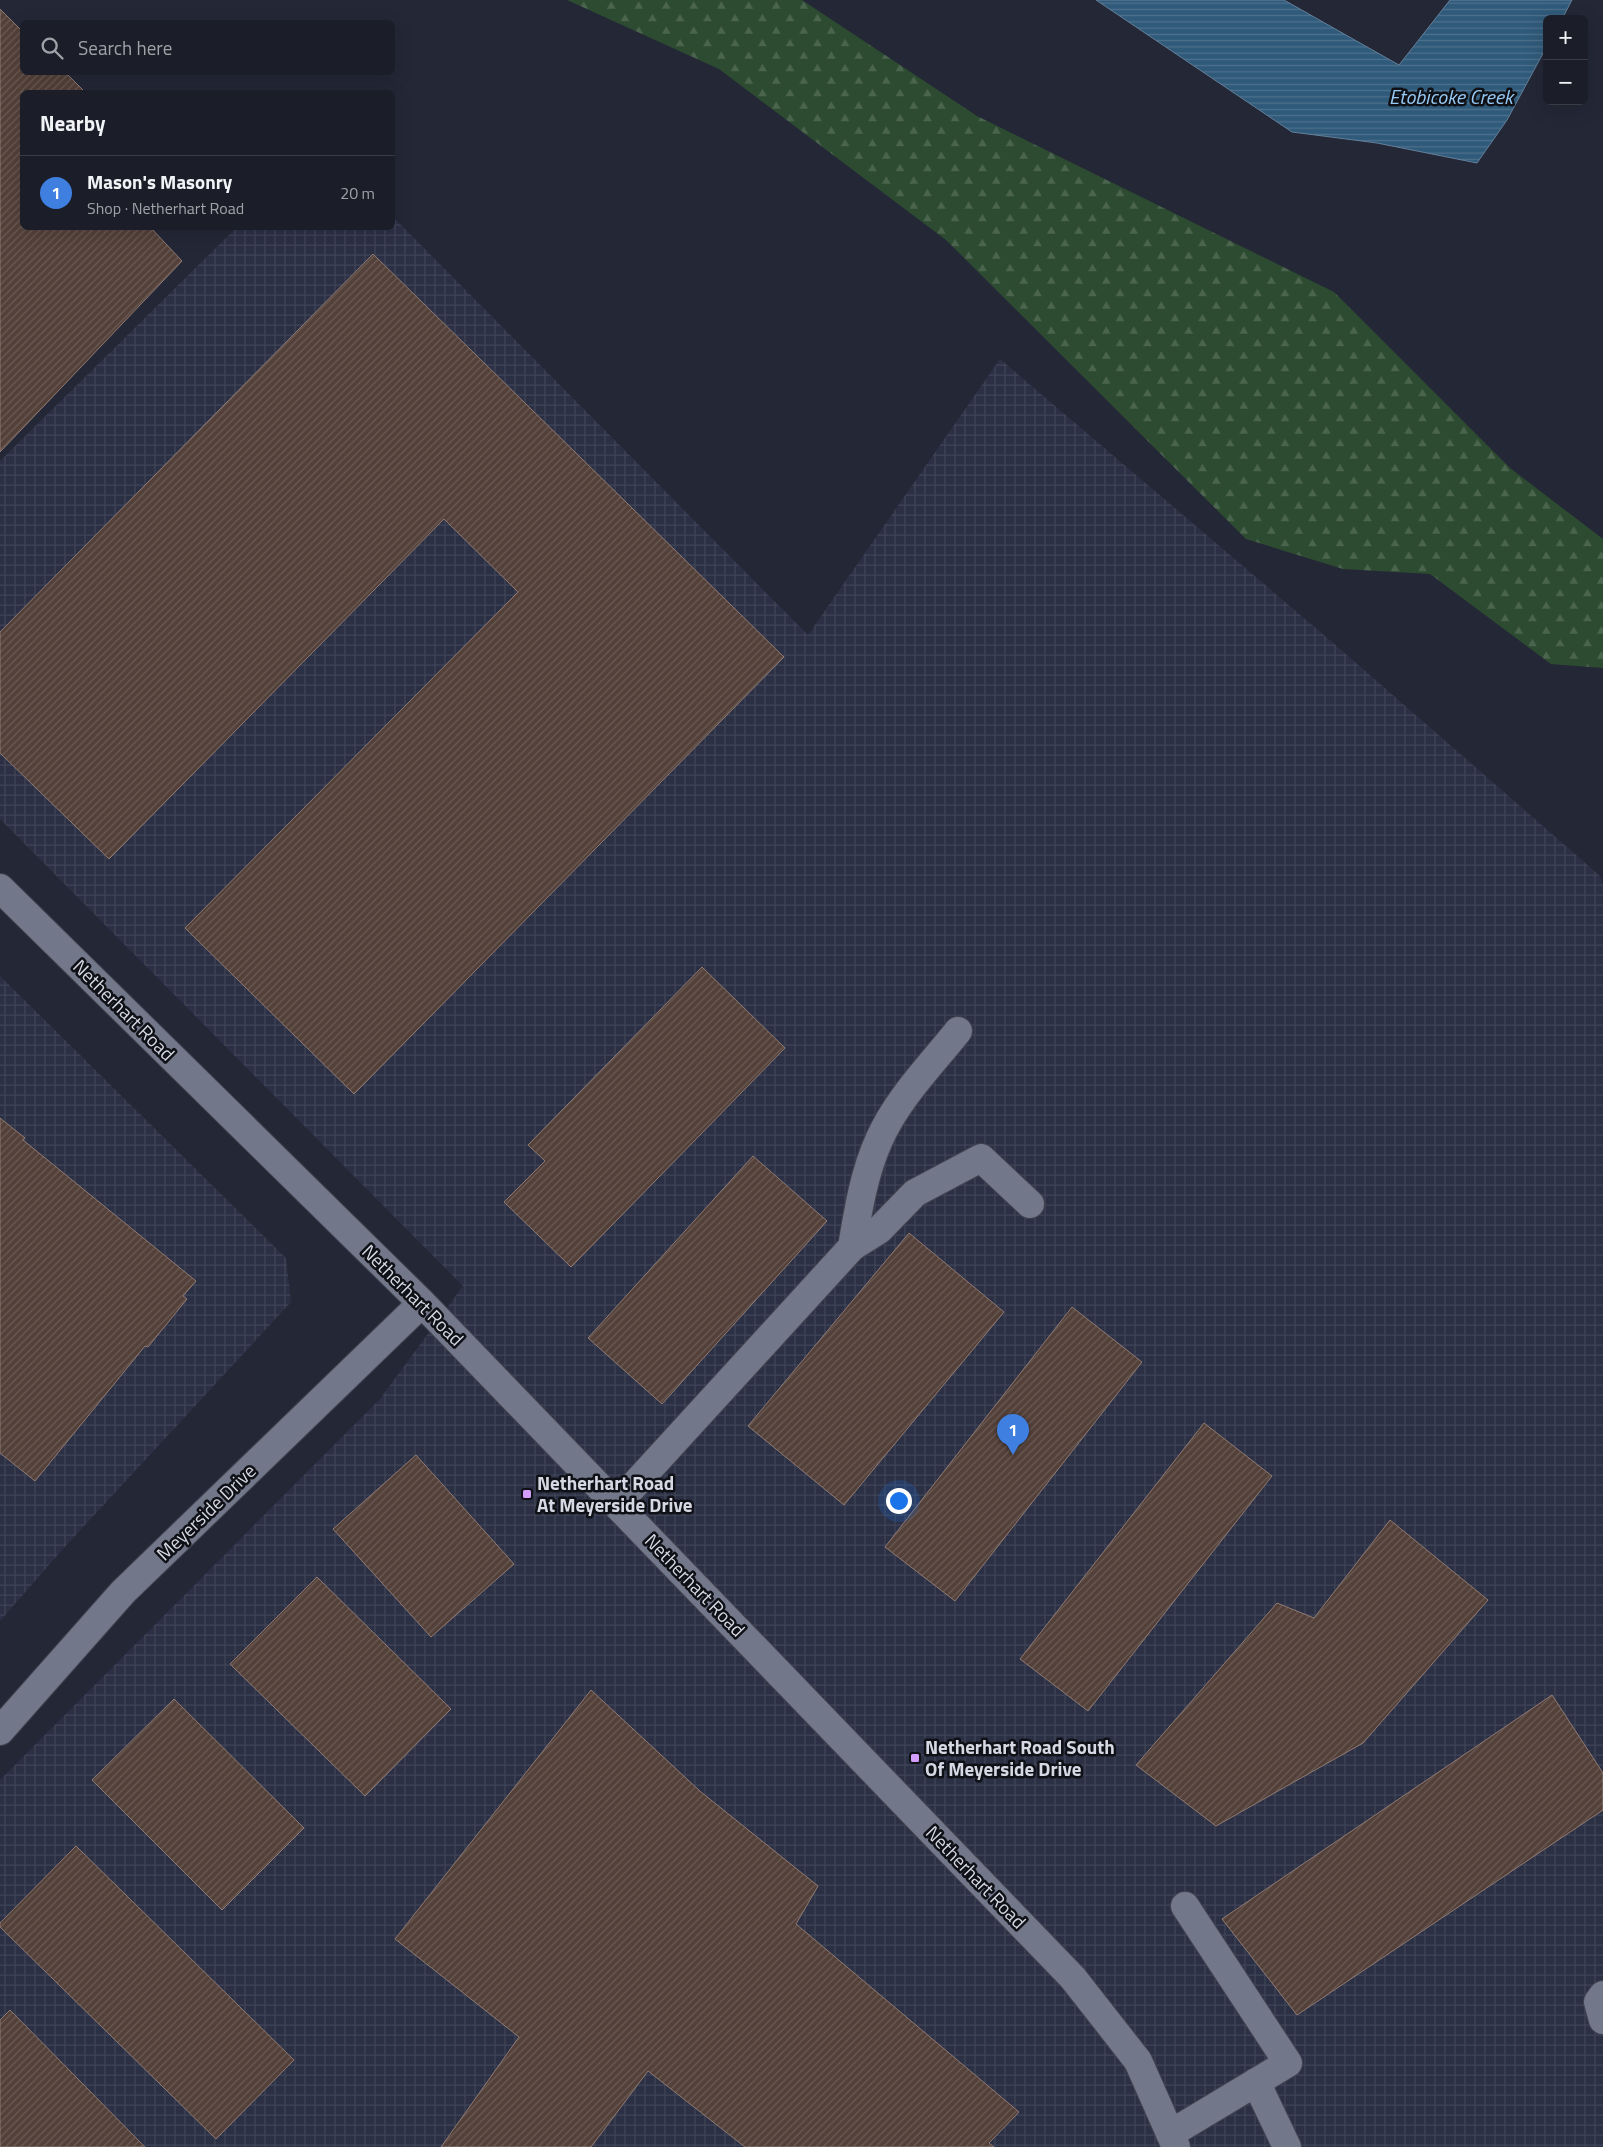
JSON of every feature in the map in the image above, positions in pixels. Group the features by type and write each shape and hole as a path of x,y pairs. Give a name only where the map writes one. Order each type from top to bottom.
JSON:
{"street":[{"name":"Netherhart Road","path":"0,888 422,1303 1073,1978 1138,2061 1173,2140"},
{"path":"852,1247 861,1194 879,1140 900,1104 958,1031"},
{"path":"617,1504 852,1247 879,1230 915,1193 981,1158 1030,1204"},
{"name":"Meyerside Drive","path":"0,1731 123,1592 422,1303"},
{"path":"1173,2140 1256,2082 1288,2063 1185,1906"},
{"path":"1603,1995 1598,2002 1603,2020"},
{"path":"1256,2082 1287,2147"}],"shaded area":[{"path":"395,219 808,635 1000,359 1332,642 1599,875 1603,883 1603,2147 0,2147 0,1780 380,1399 463,1286 0,819 0,461 234,230 395,230"},
{"path":"0,976 286,1258 291,1302 62,1550 0,1621"}],"green space":[{"path":"567,0 802,0 977,116 1334,292 1510,468 1603,539 1603,668 1551,664 1430,574 1343,569 1246,539 946,240 719,69"}],"water":[{"name":"Etobicoke Creek","path":"1096,0 1284,0 1399,65 1450,0 1572,0 1564,15 1543,15 1543,53 1507,120 1477,163 1377,143 1292,132"}],"building":[{"path":"0,9 20,29 20,75 68,75 83,90 20,90 20,230 153,230 182,261 0,452"},
{"path":"373,254 784,657 354,1094 185,928 518,592 444,519 109,859 0,753 0,632"},
{"path":"702,967 785,1048 571,1267 504,1202 545,1161 528,1145"},
{"path":"0,1118 25,1138 23,1140 196,1281 183,1296 187,1299 148,1347 145,1346 35,1481 0,1453"},
{"path":"753,1156 827,1221 662,1404 588,1338"},
{"path":"909,1233 1004,1312 844,1505 748,1426"},
{"path":"1072,1307 1142,1362 955,1601 885,1547"},
{"path":"1204,1423 1272,1476 1088,1711 1020,1659"},
{"path":"416,1455 514,1564 431,1637 333,1529"},
{"path":"1390,1520 1488,1600 1363,1743 1216,1826 1136,1765 1277,1603 1314,1618"},
{"path":"317,1577 451,1709 365,1796 230,1664"},
{"path":"591,1690 701,1792 818,1886 796,1924 1019,2112 989,2143 994,2147 745,2147 648,2071 591,2147 441,2147 519,2037 395,1939"},
{"path":"1552,1695 1603,1773 1603,1810 1297,2015 1222,1919"},
{"path":"174,1699 304,1828 222,1910 92,1780"},
{"path":"76,1846 294,2060 216,2139 0,1927 0,1923"},
{"path":"10,2010 145,2147 0,2147 0,2020"}],"place":[{"name":"Mason's Masonry","path":"1013,1455"},
{"name":"Netherhart Road At Meyerside Drive","path":"527,1494"},
{"name":"Netherhart Road South Of Meyerside Drive","path":"915,1758"}]}
